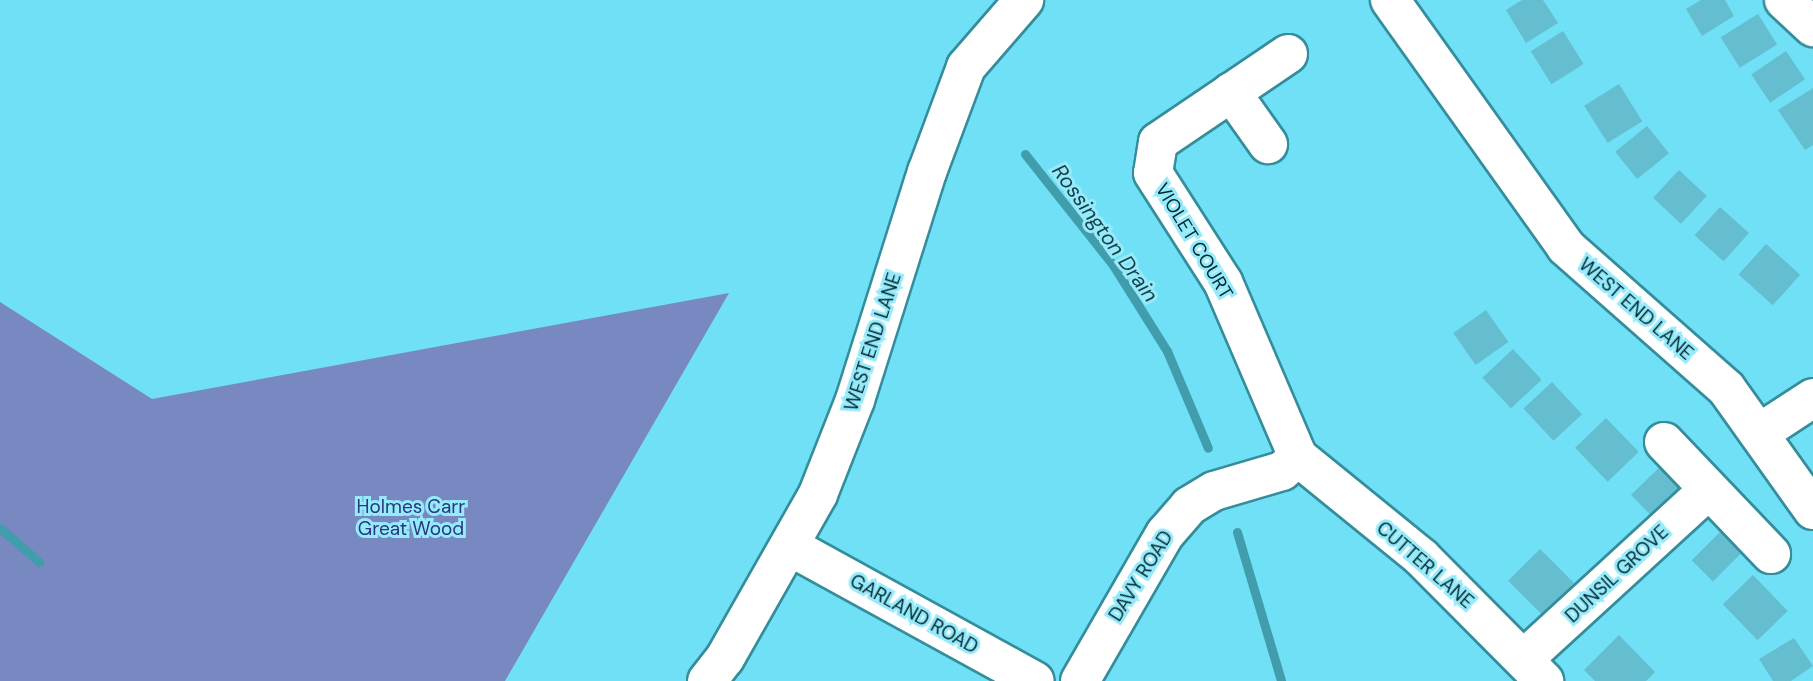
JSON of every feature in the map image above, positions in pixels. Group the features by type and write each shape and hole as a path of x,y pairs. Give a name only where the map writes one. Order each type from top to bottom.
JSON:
{"street":[{"name":"WEST END LANE","path":"707,681 791,547 855,400 927,172 966,67 1024,0"},
{"name":"WEST END LANE","path":"1390,0 1566,247 1726,388 1761,432 1813,510"},
{"path":"1784,0 1813,27"},
{"name":"VIOLET COURT","path":"1288,54 1158,142 1153,173 1223,282 1298,457"},
{"path":"1231,92 1268,145"},
{"path":"1761,432 1813,398"},
{"path":"1664,442 1771,554"},
{"name":"CUTTER LANE","path":"1298,457 1421,557 1535,669"},
{"name":"DAVY ROAD","path":"1080,681 1157,545 1189,506 1214,491 1282,471 1298,457"},
{"name":"DUNSIL GROVE","path":"1535,669 1707,490"},
{"name":"GARLAND ROAD","path":"791,547 1035,681"}],"green space":[{"name":"Holmes Carr Great Wood","path":"729,293 505,681 0,681 0,302 152,399"}],"building":[{"path":"1522,0 1543,0 1558,23 1526,43 1506,10"},
{"path":"1701,0 1725,0 1734,16 1702,36 1686,9"},
{"path":"1758,14 1777,45 1740,68 1721,37"},
{"path":"1563,31 1584,64 1551,84 1531,51"},
{"path":"1786,51 1805,79 1770,103 1751,74"},
{"path":"1619,84 1642,121 1608,143 1584,106"},
{"path":"1813,88 1813,145 1805,150 1778,110"},
{"path":"1647,126 1669,153 1637,179 1615,152"},
{"path":"1679,170 1707,196 1681,224 1653,198"},
{"path":"1720,207 1749,233 1724,261 1695,235"},
{"path":"1766,244 1800,275 1773,305 1739,274"},
{"path":"1486,310 1508,342 1476,365 1453,333"},
{"path":"1513,349 1542,380 1511,408 1482,378"},
{"path":"1552,382 1582,414 1553,441 1523,409"},
{"path":"1606,418 1639,452 1608,482 1575,448"},
{"path":"1662,465 1683,487 1652,516 1631,495"},
{"path":"1725,527 1746,548 1713,581 1692,560"},
{"path":"1540,549 1574,583 1542,615 1508,581"},
{"path":"1753,575 1788,611 1758,640 1723,604"},
{"path":"1619,635 1655,672 1646,681 1595,681 1584,670"},
{"path":"1794,638 1813,666 1791,681 1773,681 1759,659"}],"waterway":[{"name":"Rossington Drain","path":"1025,154 1113,265 1167,351 1208,448"},
{"path":"0,528 39,562"},
{"name":"Rossington Drain","path":"1237,532 1281,681"}]}
